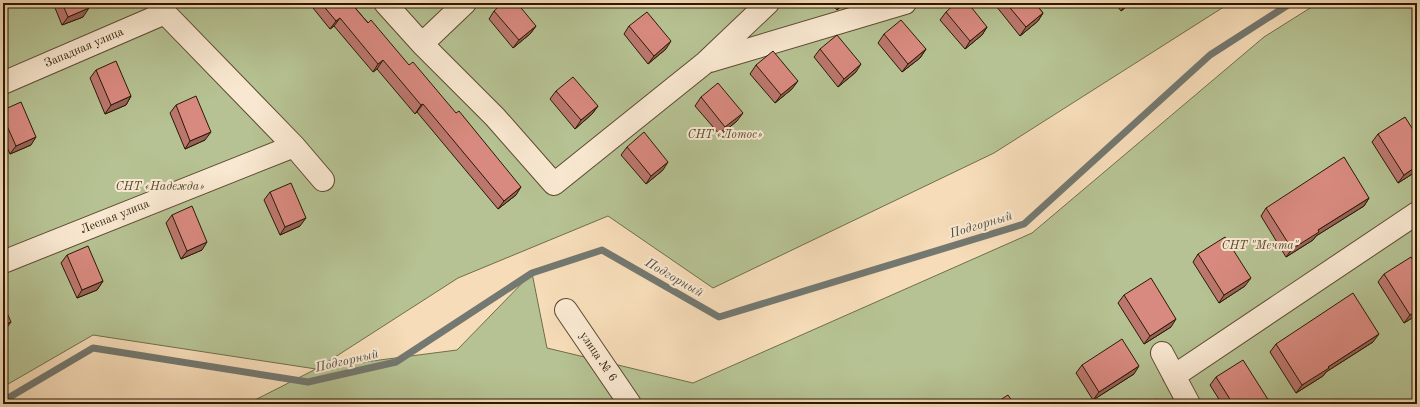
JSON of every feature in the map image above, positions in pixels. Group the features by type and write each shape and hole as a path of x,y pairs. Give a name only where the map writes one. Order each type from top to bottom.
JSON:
{"street":[{"path":"385,3 422,44 495,117 554,184 706,62 768,3"},
{"path":"422,44 465,3"},
{"path":"706,62 905,3"},
{"path":"161,8 294,146 323,180"},
{"name":"Западная улица","path":"3,82 161,8"},
{"name":"Лесная улица","path":"3,262 294,146"},
{"path":"1174,376 1417,213"},
{"name":"улица № 6","path":"566,310 630,404"},
{"path":"1162,353 1189,404"}],"green space":[{"path":"3,3 1230,3 994,153 713,288 608,216 458,278 318,368 457,350 532,273 547,348 693,383 1032,233 1264,37 1318,3 1417,3 1417,404 247,404 316,369 93,335 3,387"}],"building":[{"path":"62,3 86,3 89,8 68,17"},
{"path":"321,3 351,3 368,23 371,20 409,65 413,62 456,113 459,111 521,187 504,201 423,104 421,105 383,60 378,64 340,18 336,21"},
{"path":"503,3 517,3 536,26 519,40 494,11"},
{"path":"956,3 968,3 987,27 970,41 946,12"},
{"path":"1006,3 1035,3 1043,13 1026,27"},
{"path":"647,12 671,41 654,56 629,26"},
{"path":"901,20 926,49 908,64 884,34"},
{"path":"837,35 861,64 844,79 820,49"},
{"path":"773,51 798,81 781,95 756,65"},
{"path":"116,61 131,96 111,105 96,70"},
{"path":"573,77 598,106 581,120 556,91"},
{"path":"718,83 743,113 725,127 701,97"},
{"path":"196,96 211,132 190,141 176,105"},
{"path":"21,102 36,137 16,146 3,117 3,110"},
{"path":"1405,117 1417,136 1417,166 1404,175 1378,134"},
{"path":"644,132 668,162 651,176 627,147"},
{"path":"1344,157 1369,198 1318,230 1319,232 1292,249 1266,208"},
{"path":"291,183 306,218 285,227 270,192"},
{"path":"192,206 207,242 187,251 172,215"},
{"path":"1225,237 1251,278 1224,295 1198,254"},
{"path":"88,246 103,281 82,290 67,255"},
{"path":"1411,257 1417,267 1417,311 1410,315 1384,274"},
{"path":"1151,278 1176,319 1150,336 1124,295"},
{"path":"1353,293 1379,334 1302,385 1276,344"},
{"path":"3,304 11,322 3,325"},
{"path":"1122,339 1139,366 1099,392 1082,365"},
{"path":"1243,360 1269,401 1265,404 1233,404 1216,377"},
{"path":"1008,395 1014,404 994,404"},
{"path":"1417,396 1417,404 1405,404"},
{"path":"1156,399 1159,404 1148,404"},
{"path":"888,400 890,404 881,404"}],"waterway":[{"name":"Подгорный","path":"3,401 93,348 308,382 396,362 532,273 602,250 719,317 1024,224 1210,55 1291,3"}],"park label":[{"name":"СНТ «Лотос»","path":"725,135"},
{"name":"СНТ «Надежда»","path":"160,187"},
{"name":"СНТ \"Мечта\"","path":"1260,246"}]}
